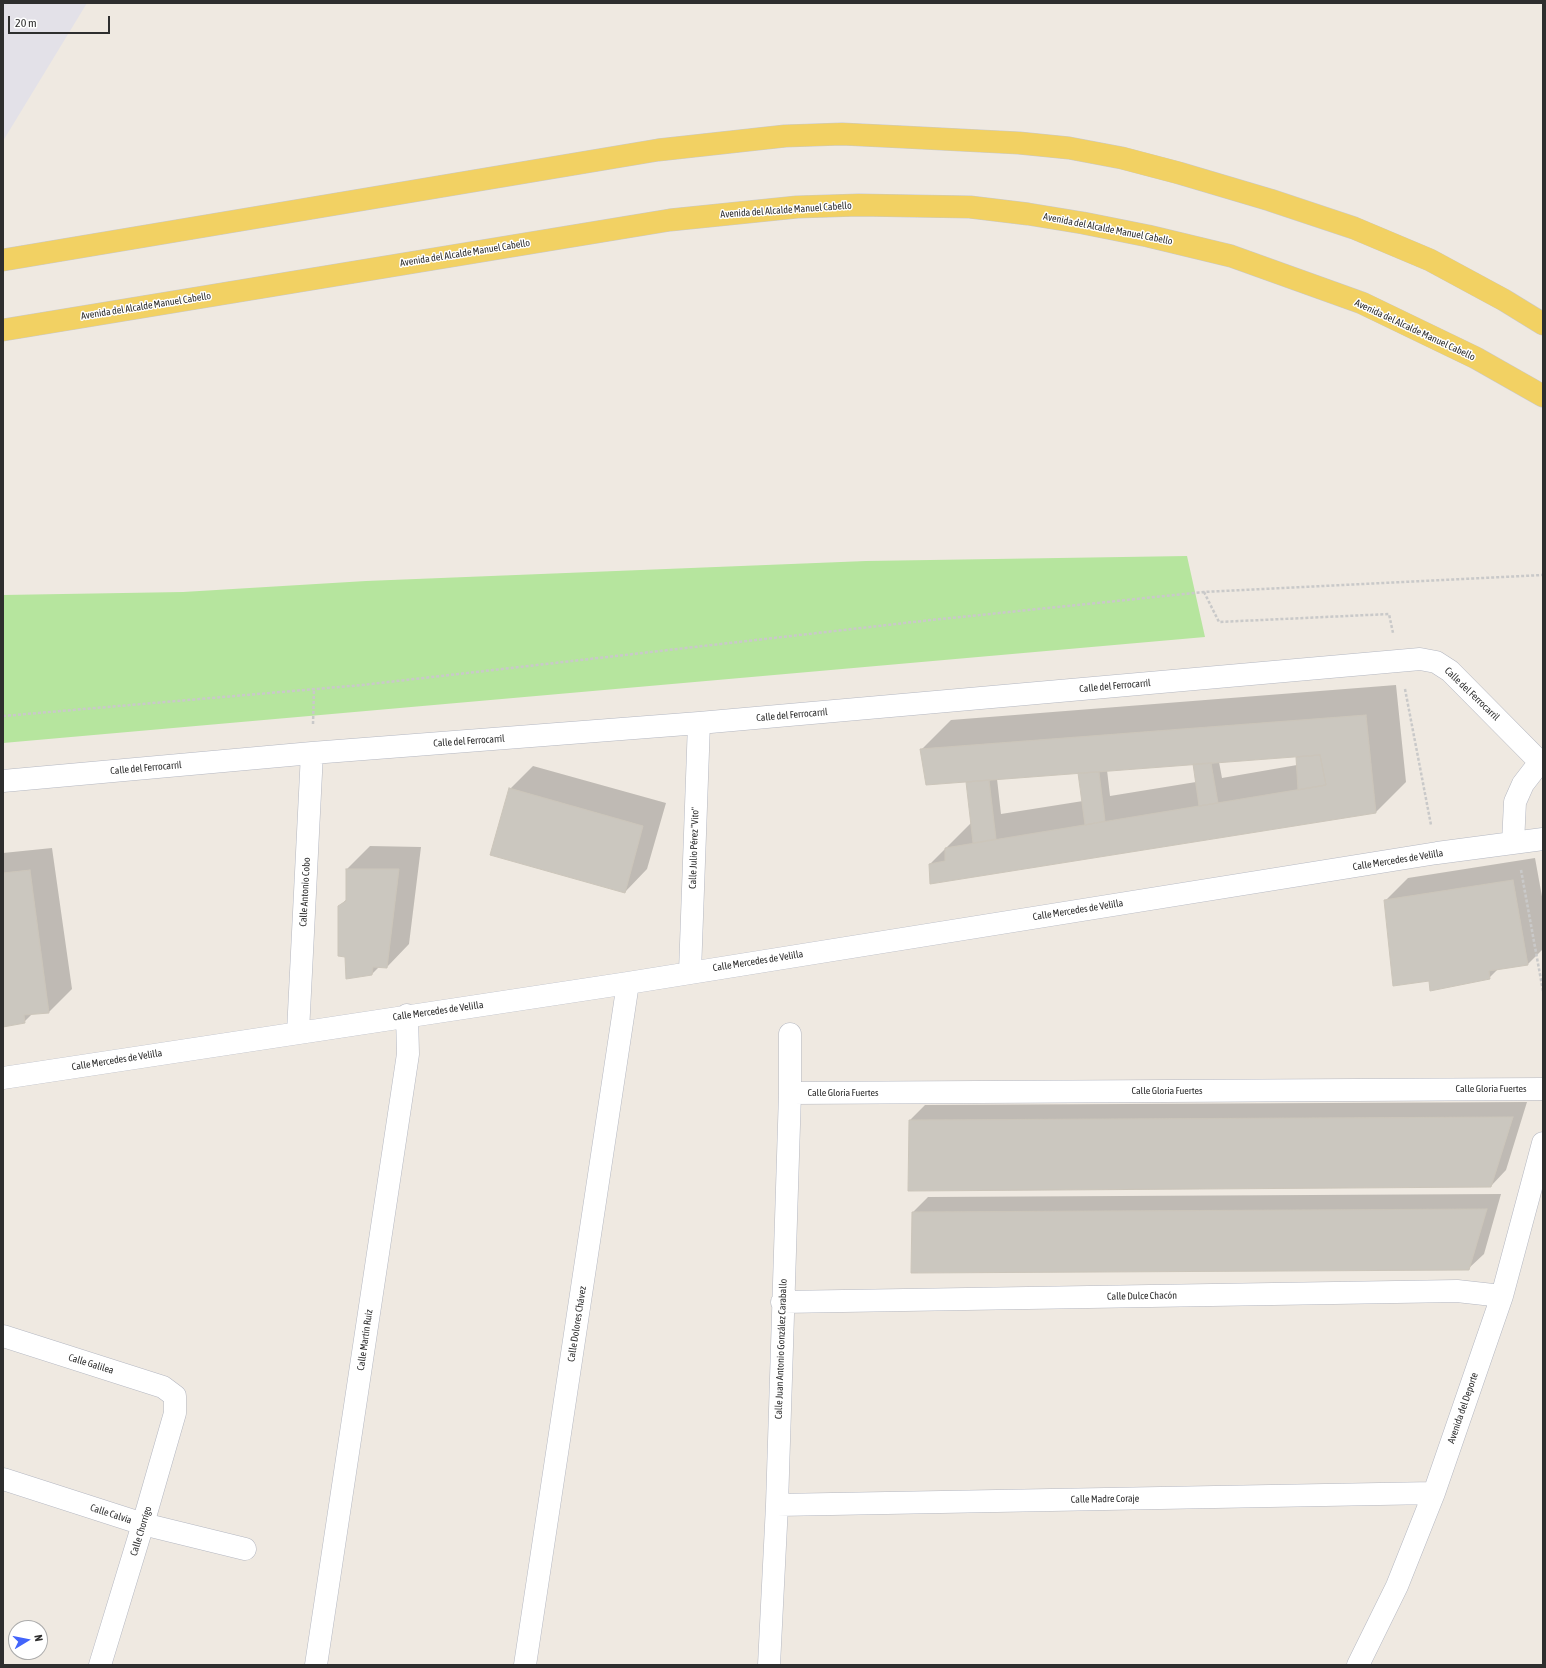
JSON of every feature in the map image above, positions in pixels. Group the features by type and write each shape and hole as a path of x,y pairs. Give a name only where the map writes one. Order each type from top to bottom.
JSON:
{"main road":[{"path":"3,260 658,150 785,136 842,134 903,136 1019,143 1070,148 1122,158 1179,173 1270,200 1368,234 1430,260 1504,300 1543,324"},
{"name":"Avenida del Alcalde Manuel Cabello","path":"3,330 670,220 797,207 859,205 970,207 1028,214 1083,223 1148,236 1231,256 1362,303 1476,358 1543,396"}],"street":[{"name":"Calle del Ferrocarril","path":"3,781 312,753 699,724 1420,658 1436,662 1450,671 1542,761 1523,784 1516,802 1512,843"},
{"name":"Calle Julio Pérez \"Vito\"","path":"690,972 699,724"},
{"name":"Calle Antonio Cobo","path":"298,1032 312,753"},
{"name":"Calle Mercedes de Velilla","path":"3,1078 407,1015 628,983 1437,854 1543,839"},
{"name":"Calle Dolores Chávez","path":"525,1665 628,983"},
{"name":"Calle Martín Ruiz","path":"316,1665 408,1054 407,1015"},
{"name":"Calle Juan Antonio González Caraballo","path":"769,1665 777,1505 782,1302 790,1093 790,1034"},
{"name":"Calle Gloria Fuertes","path":"790,1093 1543,1089"},
{"name":"Avenida del Deporte","path":"1358,1665 1397,1586 1434,1493 1502,1296 1543,1143"},
{"name":"Calle Dulce Chacón","path":"782,1302 1457,1291 1502,1296"},
{"name":"Calle Galilea","path":"3,1336 163,1387 175,1396"},
{"name":"Calle Chorrigo","path":"100,1665 144,1524 175,1413 175,1396"},
{"name":"Calle Calvia","path":"3,1479 144,1524 245,1549"},
{"name":"Calle Madre Coraje","path":"777,1505 1434,1493"}],"path":[{"path":"3,716 362,685 932,620 1204,592 1543,575"},
{"path":"1204,592 1219,622 1389,614 1437,854"},
{"path":"312,753 314,689"},
{"path":"1520,867 1543,991"}],"shaded area":[{"path":"3,3 87,3 3,141"}],"green space":[{"path":"1187,556 1205,637 3,743 3,595 183,592 366,581 866,561"}],"building":[{"path":"1366,715 1376,813 930,884 929,864 945,861 945,848 1326,785 1320,755 926,785 920,749"},
{"path":"1320,755 1326,785 1298,790 1296,757"},
{"path":"1211,763 1218,803 1199,806 1193,764"},
{"path":"1099,772 1105,821 1085,825 1078,773"},
{"path":"989,780 996,839 973,843 966,782"},
{"path":"509,788 643,826 625,893 490,855"},
{"path":"346,869 399,869 387,968 373,967 372,975 346,979 345,957 338,956 338,906 346,901"},
{"path":"30,870 49,1013 24,1015 25,1023 3,1027 3,873"},
{"path":"1513,880 1528,965 1489,971 1490,979 1430,991 1429,981 1393,986 1384,900"},
{"path":"1513,1117 1491,1187 908,1191 909,1120"},
{"path":"1487,1209 1469,1270 911,1273 912,1212"}]}
